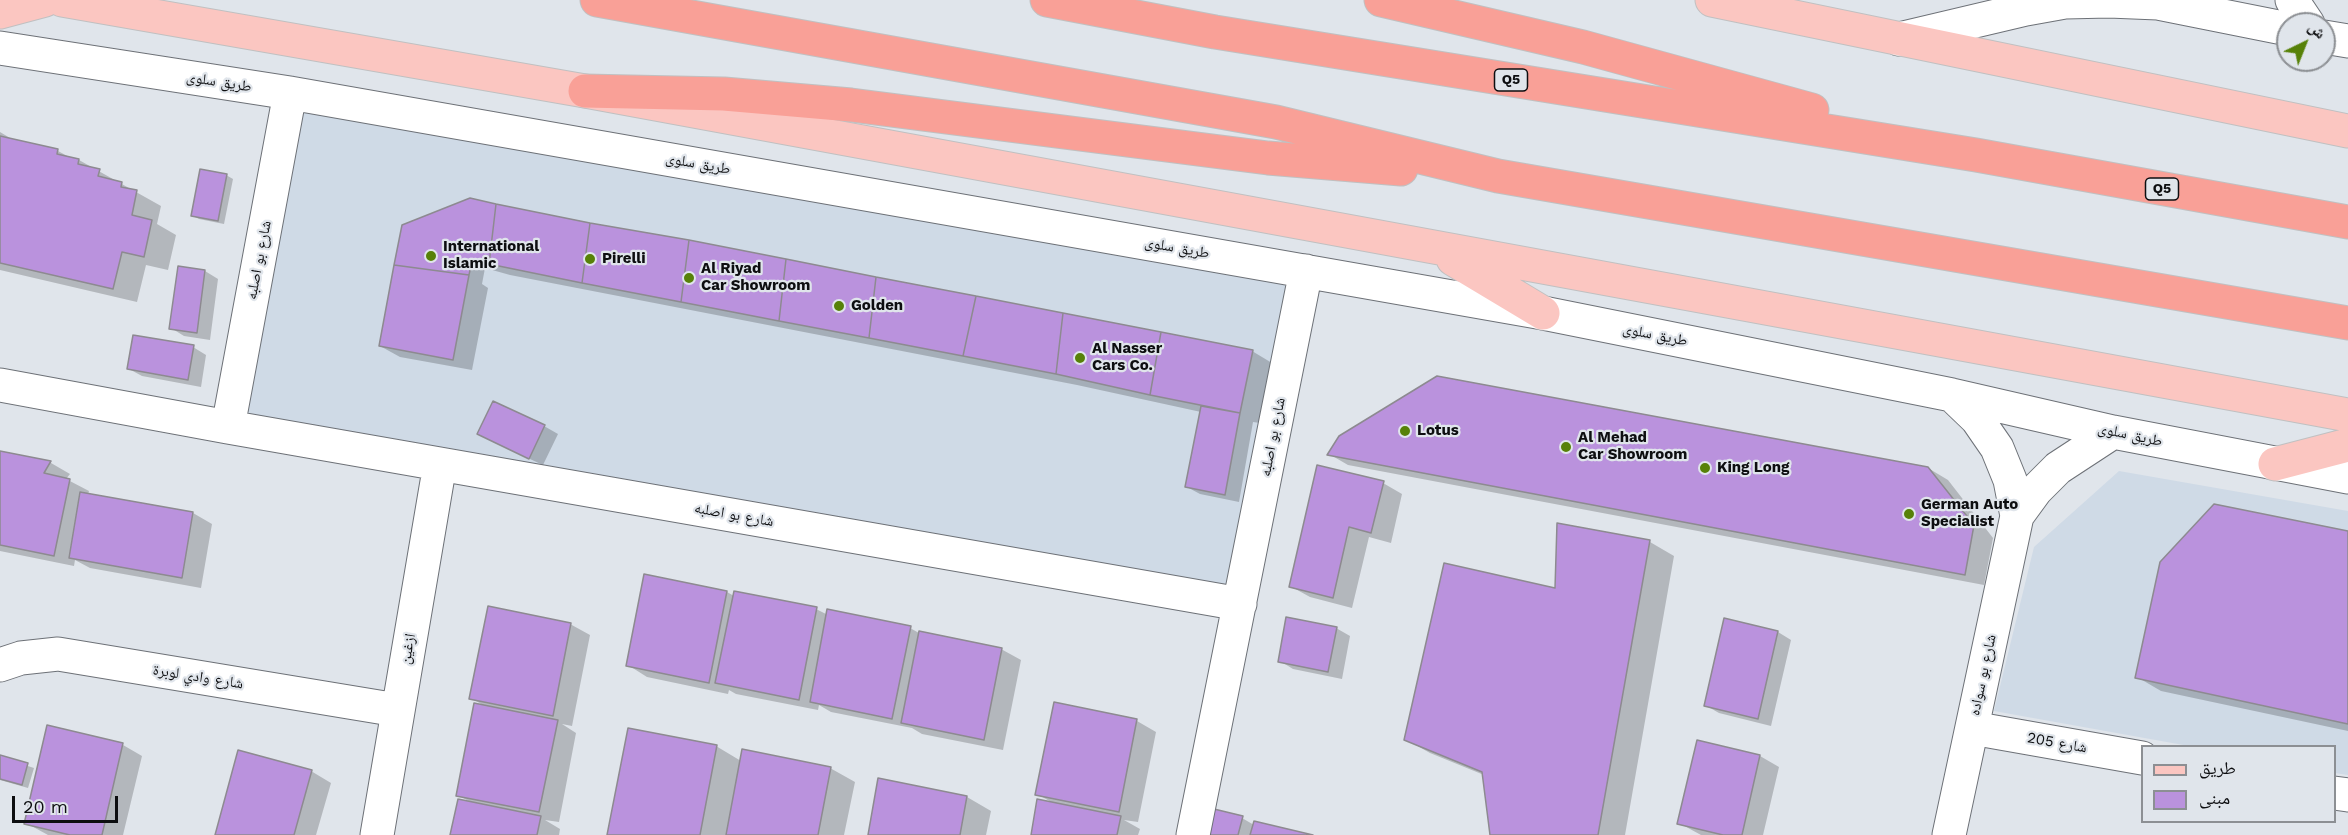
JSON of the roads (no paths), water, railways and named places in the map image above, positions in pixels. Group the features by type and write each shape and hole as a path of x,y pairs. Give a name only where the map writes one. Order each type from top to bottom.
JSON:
{"highway":[{"path":"597,0 1276,122 1498,176 2348,323"},
{"name":"Q5","path":"1047,0 1215,32 1976,155 2348,222"},
{"path":"1381,0 1583,47 1976,155"},
{"path":"585,91 724,94 851,105 1268,158 1498,176"}],"main road":[{"path":"0,12 45,0"},
{"path":"62,0 585,91 2348,415"},
{"path":"1712,0 2348,131"},
{"path":"1436,249 1543,313"},
{"path":"2275,464 2348,445"}],"street":[{"path":"1899,39 2065,2 2160,1 2276,26"},
{"name":"طريق سلوى","path":"0,48 290,93 1543,313 1952,394 2113,432 2348,477"},
{"name":"شارع بو اصلبه","path":"228,427 290,93"},
{"name":"شارع بو اصلبه","path":"1193,835 1306,271"},
{"name":"شارع بو اصلبه","path":"0,385 1240,604"},
{"name":"شارع بو سواده","path":"1952,394 1977,419 1997,448 2010,480 2018,516"},
{"name":"شارع بو سواده","path":"1949,835 2018,516 2036,490 2058,468 2113,432"},
{"name":"ازغين","path":"377,835 440,464"},
{"name":"شارع وادي لوبرة","path":"0,665 21,658 58,654 398,710"},
{"name":"شارع 205","path":"1972,728 2141,758"}],"place":[{"name":"International Islamic","path":"431,256"},
{"name":"Pirelli","path":"590,259"},
{"name":"Al Riyad Car Showroom","path":"689,278"},
{"name":"Golden","path":"839,306"},
{"name":"Al Nasser Cars Co.","path":"1080,358"},
{"name":"Lotus","path":"1405,431"},
{"name":"Al Mehad Car Showroom","path":"1566,447"},
{"name":"King Long","path":"1705,468"},
{"name":"German Auto Specialist","path":"1909,514"}]}
